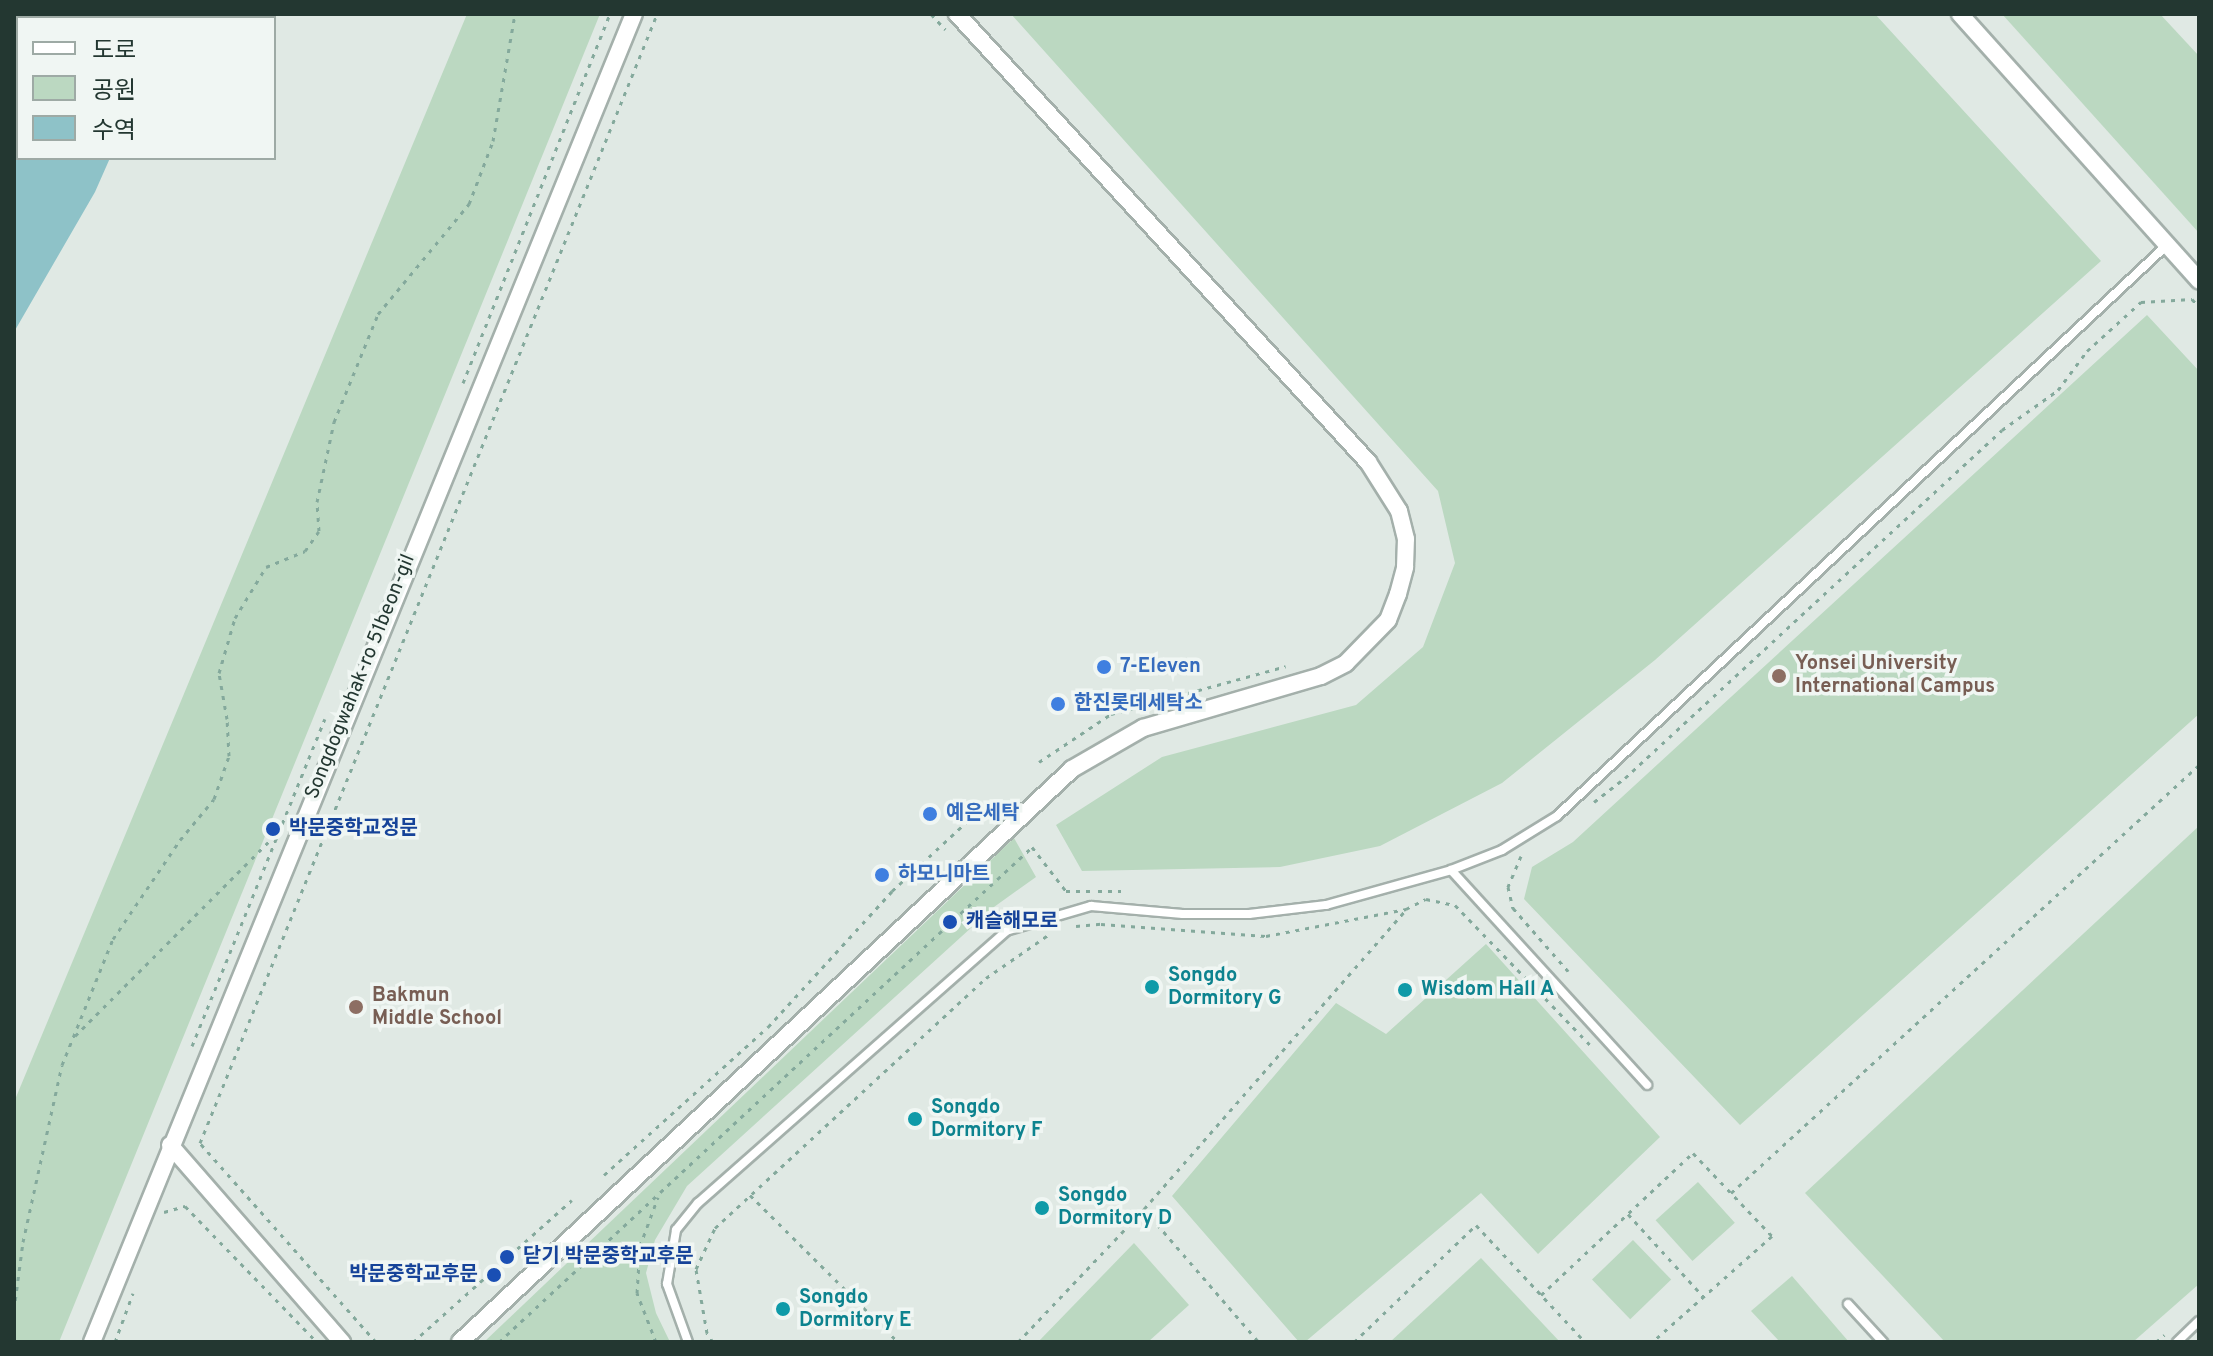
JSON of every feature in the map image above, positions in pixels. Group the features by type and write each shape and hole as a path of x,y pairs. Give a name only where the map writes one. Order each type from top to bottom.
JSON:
{"street":[{"name":"Songdogwahak-ro 51beon-gil","path":"92,1342 634,14"},
{"path":"460,1342 1072,769 1143,728 1321,676 1346,663 1368,644 1388,620 1398,594 1405,567 1406,539 1399,511 1368,462 957,14"},
{"path":"1960,14 2199,280"},
{"path":"170,1145 342,1342"}],"lane":[{"path":"688,1342 667,1284 676,1230 698,1203 1006,931 1056,913 1091,906 1183,914 1249,914 1326,905 1451,870 1502,850 1557,816 2167,245"},
{"path":"1451,870 1647,1085"},
{"path":"1848,1304 1883,1342"},
{"path":"2177,1342 2199,1321"}],"path":[{"path":"14,1310 47,1127 73,1038 113,939 180,840 214,799 229,756 227,719 219,673 235,618 266,567 305,551 319,531 317,502 334,422 378,314 469,204 493,141 515,14"},
{"path":"463,382 610,14"},
{"path":"376,1342 200,1143 657,14"},
{"path":"1590,806 1625,778 2002,430 2058,390 2087,351 2141,302 2192,299 2199,307"},
{"path":"1039,762 1111,714 1286,666"},
{"path":"187,1059 326,717"},
{"path":"1731,1193 2199,765"},
{"path":"604,1175 768,1027 892,891 987,803"},
{"path":"73,1038 278,832"},
{"path":"499,1342 1032,847 1066,891 1121,891"},
{"path":"1523,851 1508,887 1513,908 1568,971"},
{"path":"1018,1342 1144,1209 1406,909 1426,899 1455,905 1599,1054"},
{"path":"713,1342 707,1333 696,1269 715,1228 986,978 1020,952"},
{"path":"1541,1295 1693,1153 1772,1236 1652,1342"},
{"path":"656,1342 637,1293 640,1246 659,1194"},
{"path":"750,1195 898,1342"},
{"path":"413,1342 572,1200"},
{"path":"162,1212 185,1206 316,1342"},
{"path":"1144,1209 1259,1342"},
{"path":"1628,1214 1703,1296"},
{"path":"1354,1342 1476,1225 1585,1342"},
{"path":"115,1342 136,1284"}],"green space":[{"path":"467,14 600,14 59,1342 14,1342 14,1102"},
{"path":"1011,14 1875,14 2101,261 1655,660 1502,783 1380,846 1280,867 1082,871 1056,825 1162,757 1356,705 1423,647 1455,563 1438,491"},
{"path":"2002,14 2160,14 2199,56 2199,233"},
{"path":"2147,315 2199,371 2199,714 1740,1125 1524,899 1532,867 1573,842"},
{"path":"2199,826 2199,1284 2133,1342 1945,1342 1805,1193"},
{"path":"1014,838 1036,877 994,907 687,1186 655,1240 646,1273 656,1313 670,1342 484,1342"},
{"path":"1486,944 1660,1137 1538,1254 1481,1193 1305,1342 1299,1342 1172,1196 1336,1003 1386,1034"},
{"path":"1698,1182 1735,1223 1692,1261 1656,1220"},
{"path":"1633,1240 1671,1280 1630,1319 1592,1280"},
{"path":"1134,1243 1189,1305 1148,1342 1038,1342"},
{"path":"1481,1258 1560,1342 1390,1342"},
{"path":"1792,1276 1849,1342 1780,1342 1751,1311"}],"water":[{"path":"14,14 175,14 16,16 16,160 109,160 95,192 14,332"}],"place":[{"name":"7-Eleven","path":"1104,667"},
{"name":"Yonsei University International Campus","path":"1779,676"},
{"name":"한진롯데세탁소","path":"1058,704"},
{"name":"예은세탁","path":"930,814"},
{"name":"박문중학교정문","path":"273,829"},
{"name":"하모니마트","path":"882,875"},
{"name":"캐슬해모로","path":"950,922"},
{"name":"Songdo Dormitory G","path":"1152,987"},
{"name":"Wisdom Hall A","path":"1405,990"},
{"name":"Bakmun Middle School","path":"356,1007"},
{"name":"Songdo Dormitory F","path":"915,1119"},
{"name":"Songdo Dormitory D","path":"1042,1208"},
{"name":"닫기 박문중학교후문","path":"507,1257"},
{"name":"박문중학교후문","path":"494,1275"},
{"name":"Songdo Dormitory E","path":"783,1309"}]}
